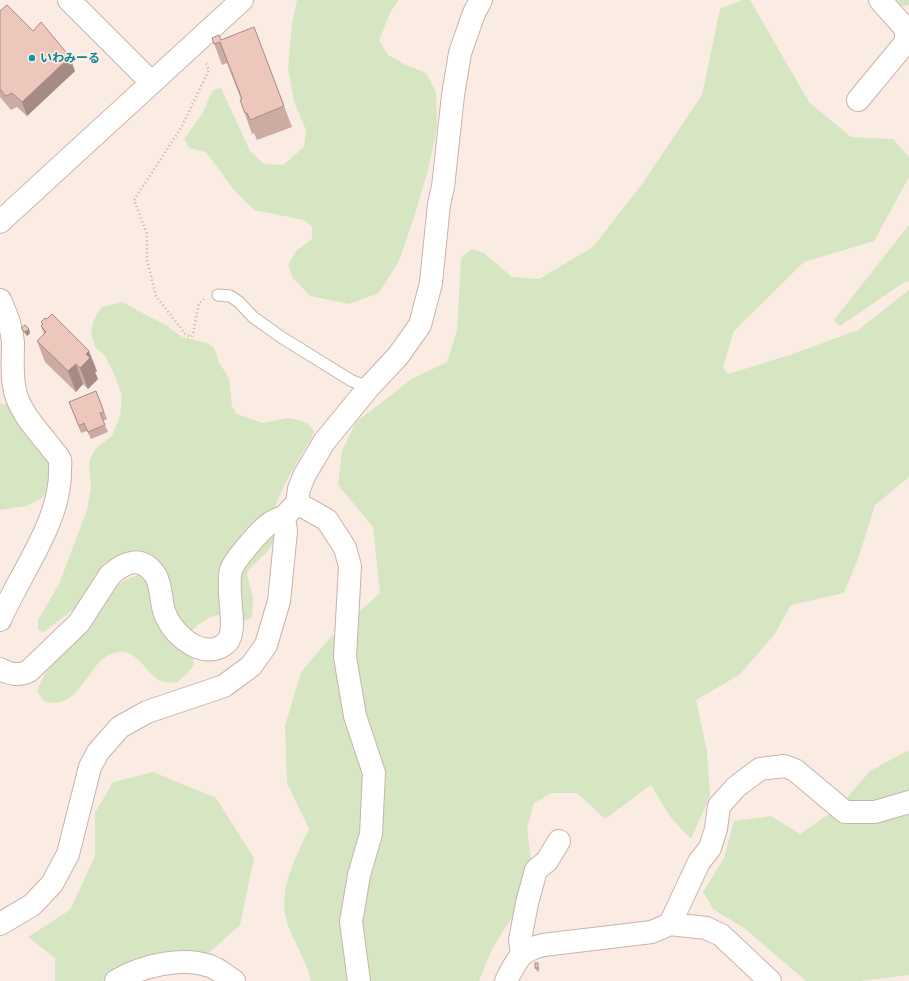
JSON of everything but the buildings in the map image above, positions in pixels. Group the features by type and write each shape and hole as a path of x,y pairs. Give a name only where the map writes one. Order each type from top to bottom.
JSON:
{"street":[{"path":"69,0 151,82"},
{"path":"0,222 242,0"},
{"path":"0,924 32,905 52,884 68,854 90,767 98,752 120,727 147,712 224,686 252,666 262,650 274,622 279,601 286,531 290,510 299,489 324,442 369,387 398,356 420,325 431,283 439,204 443,187 453,95 460,53 474,13 481,0"},
{"path":"858,100 906,42 906,29 880,0"},
{"path":"0,300 11,327 13,381 17,397 31,422 60,460 61,480 56,500 31,561 9,598 0,620"},
{"path":"0,669 7,673 23,675 29,671 79,623 110,575 117,569 133,561 145,564 156,577 167,618 187,642 203,649 214,649 223,646 231,634 229,580 234,562 272,522 290,510 327,520 345,548 350,566 345,657 354,716 374,773 371,834 350,922 359,981"},
{"path":"670,924 699,862 710,848 716,829 718,806 736,787 760,768 784,766 795,770 845,812 875,812 900,806 909,802"},
{"path":"522,954 520,940 527,903 536,870 547,861 559,841"},
{"path":"506,981 522,954 531,948 543,945 652,932 670,924 706,928 721,935 770,981"},
{"path":"116,981 135,972 169,963 197,963 209,966 234,981"}],"lane":[{"path":"218,295 230,296 240,302 253,317 281,337 352,381 369,387"}],"path":[{"path":"205,60 209,70 181,128 134,200 147,234 147,260 156,296 186,335 191,337 193,334 199,304 210,295 218,295"}],"green space":[{"path":"297,0 399,0 391,11 379,40 388,55 406,65 426,73 436,92 437,128 428,170 399,261 379,293 349,304 310,296 293,278 288,265 296,251 312,239 312,227 304,220 254,210 234,190 206,152 189,148 184,139 202,114 213,90 221,88 250,151 264,164 283,165 304,147 306,130 294,102 288,68 292,24"},
{"path":"742,0 750,0 809,102 851,137 893,139 909,157 909,177 874,241 804,262 734,331 723,367 728,374 790,355 858,330 909,290 909,477 875,505 859,556 844,593 791,605 774,635 739,675 696,700 707,751 710,796 691,839 671,818 651,785 605,819 577,793 552,793 534,803 527,828 532,866 522,902 493,947 479,981 311,981 307,967 285,916 285,890 288,877 309,829 287,783 285,726 301,672 329,639 380,593 373,527 338,485 342,451 356,422 412,379 447,362 457,331 461,258 471,249 484,253 512,277 539,279 593,247 642,184 702,95 720,9"},
{"path":"892,0 909,0 909,5 896,5"},
{"path":"909,225 909,281 903,283 840,326 834,320"},
{"path":"122,302 167,326 182,337 207,343 214,348 220,364 229,378 232,406 237,414 262,423 288,418 298,420 307,423 314,431 311,439 283,487 275,508 273,517 274,539 272,544 267,552 252,566 247,574 253,597 252,617 245,621 219,615 209,618 195,627 188,634 194,665 187,674 176,683 161,681 156,678 137,658 126,652 120,652 109,655 100,662 77,691 68,699 57,703 43,701 38,692 40,683 49,667 110,591 125,580 146,572 150,559 93,590 74,609 44,632 38,630 38,620 59,584 87,510 91,488 89,461 96,448 112,436 120,416 122,396 115,376 105,356 95,347 91,332 94,319 102,307"},
{"path":"0,403 9,405 56,465 55,481 43,497 27,506 0,510"},
{"path":"909,750 909,975 860,981 806,981 744,928 713,909 703,892 724,858 734,821 771,816 800,834 838,808 870,771"},
{"path":"153,772 216,798 254,858 240,925 202,959 148,955 109,979 102,981 55,981 55,958 28,937 70,910 95,856 95,813 113,782"}],"place":[{"name":"いわみーる","path":"32,58"}]}
